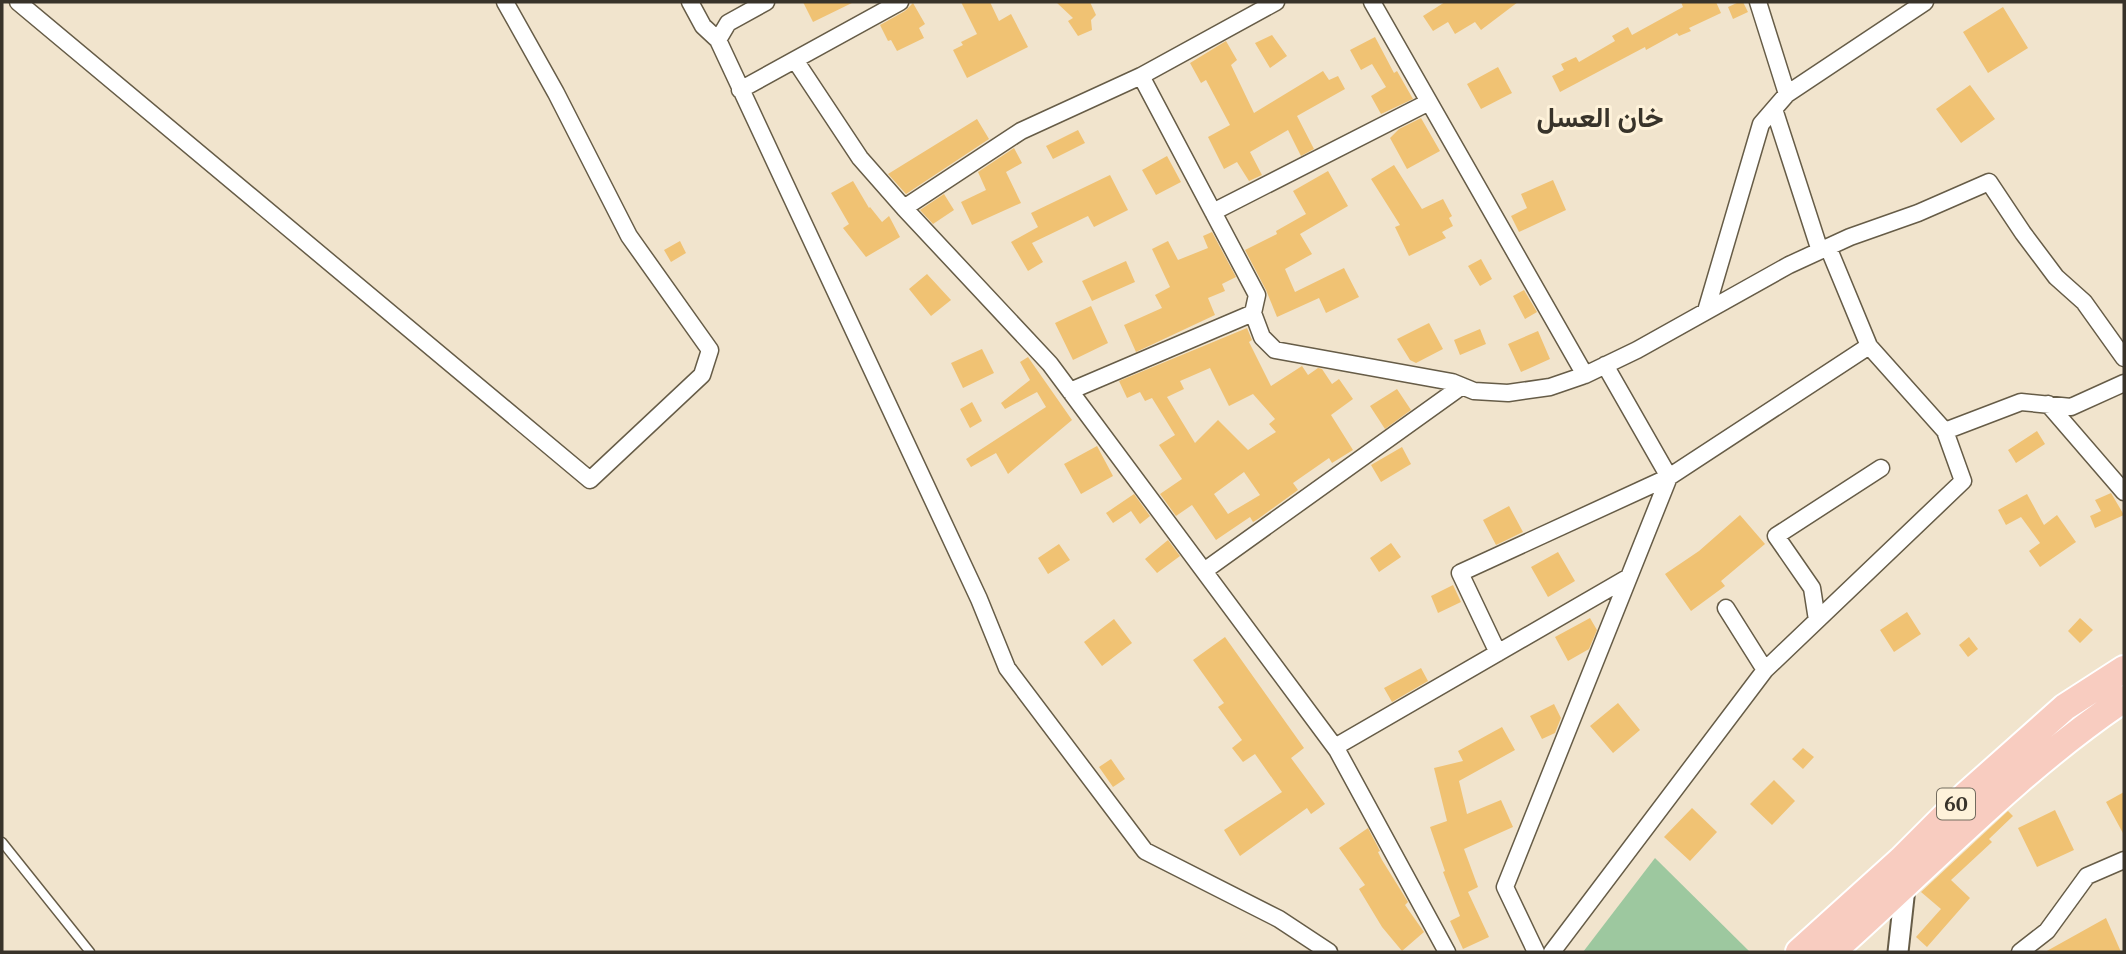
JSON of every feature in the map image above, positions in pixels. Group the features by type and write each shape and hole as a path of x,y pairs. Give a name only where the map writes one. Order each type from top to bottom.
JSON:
{"highway":[{"name":"60","path":"1799,952 1891,869 1966,795 2065,708 2124,670"},
{"name":"60","path":"1832,952 1905,888 2035,765 2124,699"}],"street":[{"path":"18,2 590,480 702,375 710,350 629,236 556,93 505,2"},
{"path":"690,2 703,26 718,40 979,599 1007,668 1145,851 1279,919 1329,952"},
{"path":"718,40 728,23 766,2"},
{"path":"740,90 900,2"},
{"path":"904,208 1021,131 1141,76 1276,2"},
{"path":"1372,2 1585,375"},
{"path":"1758,2 1787,94"},
{"path":"1706,311 1761,124 1787,94 1925,2"},
{"path":"795,60 860,158 1049,364 1335,747 1447,952"},
{"path":"1141,76 1257,295 1253,313 1262,337 1275,350 1452,382 1474,391 1508,393 1550,387 1605,365 1789,265 1850,237 1918,213 1989,182 2047,266 2084,302 2124,358"},
{"path":"1213,212 1429,102"},
{"path":"1552,952 1765,670 1963,481 1945,431 1869,346 1824,249 1774,109"},
{"path":"1069,391 1253,313"},
{"path":"1498,653 1460,573 1670,477 1869,346"},
{"path":"1605,365 1670,477"},
{"path":"1945,431 2021,402 2071,407 2124,383"},
{"path":"1204,571 1462,386"},
{"path":"2048,404 2124,492"},
{"path":"1817,620 1812,588 1776,536 1881,468"},
{"path":"1536,952 1505,887 1670,477"},
{"path":"1335,747 1629,577"},
{"path":"1726,608 1765,670"},
{"path":"2020,952 2047,931 2087,876 2124,860"},
{"path":"1898,952 1905,888"}],"lane":[{"path":"2,842 90,952"}],"green space":[{"path":"1655,858 1750,952 1583,952"}],"building":[{"path":"803,2 854,2 813,22"},
{"path":"961,2 990,2 999,21 1011,14 1028,47 967,78 953,50 963,45 961,42 977,34"},
{"path":"1056,2 1090,2 1096,15 1091,20 1092,30 1078,36 1068,21 1073,18"},
{"path":"1445,2 1518,2 1481,30 1475,22 1455,34 1448,22 1433,31 1423,16"},
{"path":"1681,2 1716,2 1721,13 1689,28 1691,31 1679,36 1677,33 1646,50 1645,47 1560,92 1552,76 1564,70 1561,64 1576,57 1579,62 1615,41 1612,36 1628,27 1632,35 1683,7"},
{"path":"1743,2 1748,12 1733,19 1728,7"},
{"path":"913,3 925,24 919,28 924,38 897,51 880,25 905,11"},
{"path":"2003,7 2028,48 1988,73 1963,32"},
{"path":"1272,35 1287,56 1270,68 1255,43"},
{"path":"1375,37 1394,73 1397,71 1413,99 1381,114 1371,96 1386,87 1372,64 1361,70 1350,50"},
{"path":"1226,41 1237,60 1231,65 1254,113 1323,71 1329,80 1338,76 1345,89 1297,116 1314,149 1301,156 1288,130 1250,152 1262,175 1249,181 1237,162 1224,169 1208,137 1230,125 1206,80 1201,83 1190,63"},
{"path":"1498,67 1512,93 1481,109 1467,84"},
{"path":"1970,85 1995,119 1961,143 1936,109"},
{"path":"1421,118 1440,151 1407,169 1390,138 1399,129"},
{"path":"977,119 989,139 906,194 888,174"},
{"path":"1078,130 1085,143 1053,159 1046,146"},
{"path":"1014,148 1022,163 1006,172 1021,203 972,225 961,202 986,190 978,172"},
{"path":"1167,156 1181,182 1156,195 1142,170"},
{"path":"1394,165 1422,209 1443,199 1452,216 1449,218 1453,226 1442,232 1446,238 1409,256 1395,227 1400,225 1371,179"},
{"path":"1328,171 1348,206 1300,234 1312,254 1285,269 1295,292 1344,268 1359,297 1326,313 1319,298 1277,317 1245,250 1277,234 1276,231 1306,214 1293,191"},
{"path":"1110,175 1128,210 1094,227 1088,216 1032,243 1043,262 1028,271 1011,242 1038,227 1031,213"},
{"path":"1553,180 1566,210 1519,232 1511,216 1527,208 1521,194"},
{"path":"853,181 869,208 882,222 889,216 900,237 866,257 843,228 849,224 831,193"},
{"path":"944,194 954,210 933,224 920,210"},
{"path":"1212,232 1236,277 1222,284 1225,291 1208,298 1215,315 1136,352 1124,325 1162,308 1155,295 1170,287 1152,249 1168,241 1178,260 1208,248 1203,236"},
{"path":"680,241 686,253 671,262 664,250"},
{"path":"1481,259 1492,279 1480,286 1468,266"},
{"path":"1126,261 1135,282 1092,301 1082,281"},
{"path":"927,274 951,300 931,316 909,289"},
{"path":"1524,290 1537,312 1525,319 1513,296"},
{"path":"1091,306 1108,343 1073,360 1055,323"},
{"path":"1429,323 1443,349 1416,363 1410,360 1397,339"},
{"path":"1247,328 1252,340 1249,342 1271,386 1302,366 1308,375 1318,368 1322,369 1332,384 1339,379 1353,399 1331,415 1353,450 1332,463 1329,458 1293,483 1298,490 1258,519 1253,522 1250,517 1216,540 1192,505 1176,516 1160,494 1182,479 1159,445 1175,435 1152,398 1145,401 1140,392 1127,398 1119,381","holes":["1210,368 1229,406 1253,394 1275,419 1269,424 1276,432 1248,450 1218,420 1195,443 1167,397 1184,389 1180,381","1244,472 1260,495 1228,514 1214,494"]},
{"path":"1480,329 1486,344 1460,355 1454,340"},
{"path":"1538,331 1550,359 1521,372 1508,344"},
{"path":"982,349 994,373 963,388 951,363"},
{"path":"1028,357 1072,420 1008,474 996,453 971,467 966,459 1046,407 1037,392 1005,409 1001,403 1030,380 1020,362"},
{"path":"1397,389 1411,410 1385,429 1370,406"},
{"path":"972,402 982,421 970,428 960,409"},
{"path":"2037,431 2045,444 2016,463 2008,450"},
{"path":"1097,446 1113,476 1081,494 1064,464"},
{"path":"1402,447 1411,464 1381,482 1371,465"},
{"path":"2111,493 2124,515 2095,528 2090,516 2101,511 2095,500"},
{"path":"1134,494 1150,516 1140,524 1131,511 1113,523 1106,513"},
{"path":"2027,494 2044,525 2057,515 2076,542 2040,567 2029,551 2040,543 2021,517 2006,525 1998,510"},
{"path":"1509,506 1523,532 1496,545 1483,520"},
{"path":"1740,515 1765,544 1721,581 1725,586 1691,611 1665,574 1699,551"},
{"path":"1168,540 1180,556 1157,573 1145,559"},
{"path":"1391,543 1401,557 1379,572 1370,558"},
{"path":"1059,544 1070,560 1048,574 1038,558"},
{"path":"1558,552 1575,581 1548,597 1531,567"},
{"path":"1453,585 1461,602 1438,613 1431,596"},
{"path":"1907,612 1921,634 1894,652 1880,630"},
{"path":"1590,618 1597,630 1589,649 1568,661 1555,637"},
{"path":"2080,618 2093,630 2080,643 2068,631"},
{"path":"1114,619 1132,643 1102,666 1084,642"},
{"path":"1225,637 1304,748 1291,758 1325,804 1311,814 1307,808 1240,856 1224,830 1282,792 1255,754 1243,762 1232,748 1242,740 1218,707 1224,703 1193,660"},
{"path":"1969,637 1978,649 1968,657 1959,645"},
{"path":"1421,668 1428,681 1392,702 1384,688"},
{"path":"1618,703 1640,730 1613,753 1590,726"},
{"path":"1554,704 1561,718 1555,733 1542,739 1530,716"},
{"path":"1502,727 1515,750 1459,781 1467,814 1501,800 1513,827 1464,849 1478,887 1468,892 1489,937 1463,949 1450,921 1460,916 1430,827 1447,821 1434,768 1463,761 1458,751"},
{"path":"1803,748 1814,757 1803,769 1792,759"},
{"path":"1111,759 1125,779 1113,787 1099,767"},
{"path":"1774,780 1795,801 1772,825 1750,804"},
{"path":"2124,792 2124,835 2106,802"},
{"path":"1692,808 1717,832 1690,861 1664,837"},
{"path":"2055,810 2074,850 2037,867 2018,828"},
{"path":"2008,811 2013,816 1989,839 1992,842 1951,880 1970,898 1927,947 1916,937 1941,909 1921,892"},
{"path":"1368,828 1382,860 1408,902 1405,905 1424,932 1402,951 1382,927 1359,889 1365,885 1339,848"},
{"path":"2106,918 2121,952 2045,952"}],"district":[{"name":"خان العسل","path":"1600,117"}]}
